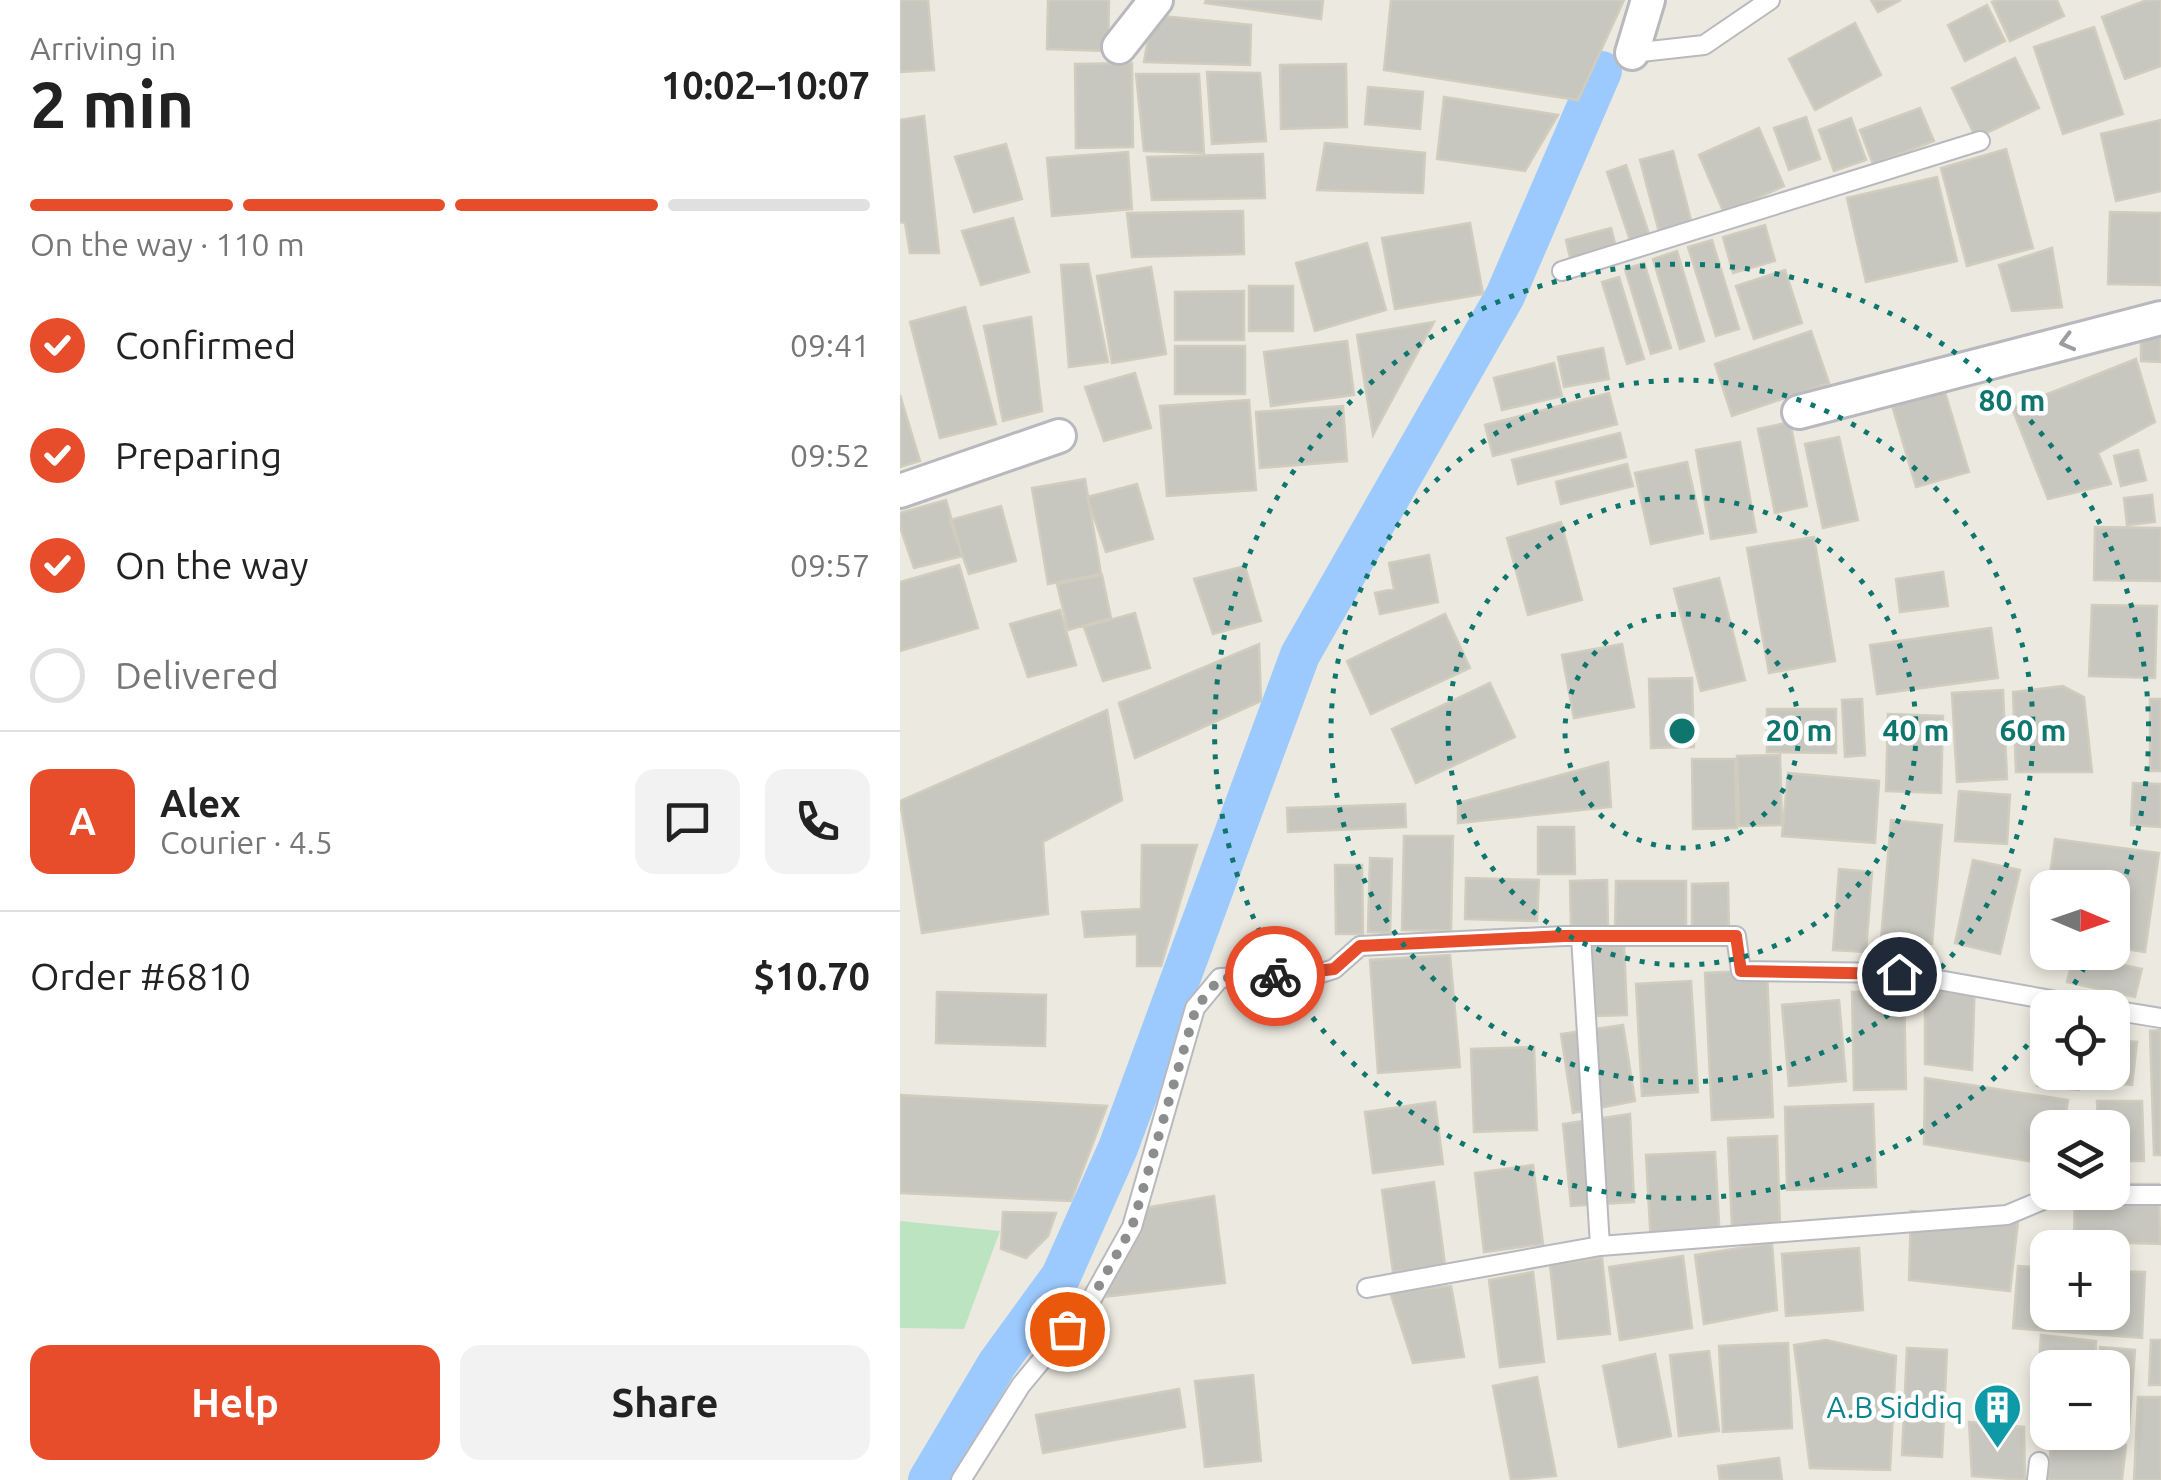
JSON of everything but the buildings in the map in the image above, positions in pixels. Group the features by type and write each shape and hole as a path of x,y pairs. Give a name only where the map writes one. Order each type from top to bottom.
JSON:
{"street":[{"path":"1119,47 1156,0"},
{"path":"1632,53 1648,0"},
{"path":"1799,412 2161,318"},
{"path":"900,491 1060,436"}],"lane":[{"path":"1632,53 1704,45 1770,0"},
{"path":"1562,272 1980,140"},
{"path":"1582,936 1600,1246"},
{"path":"960,1480 1021,1384 1090,1302 1132,1227 1196,1008 1220,978 1318,974 1334,969 1360,946 1582,936 1736,936 1741,971 1899,974 2030,997"},
{"path":"2130,1013 2161,1018"},
{"path":"1367,1288 1600,1246 2007,1215 2055,1195 2161,1194"}],"green space":[{"path":"900,1221 1000,1231 964,1329 900,1328"}],"waterway":[{"path":"928,1480 997,1364 1061,1276 1118,1148 1300,655 1505,296 1602,71"}],"way so far":[{"path":"1067,1329 1090,1302 1132,1227 1196,1008 1220,978 1275,976"}],"place":[{"name":"A.B Siddiq","path":"1998,1450"}],"route":[{"path":"1275,976 1318,974 1334,969 1360,946 1564,936 1736,936 1741,971 1899,974"}]}
